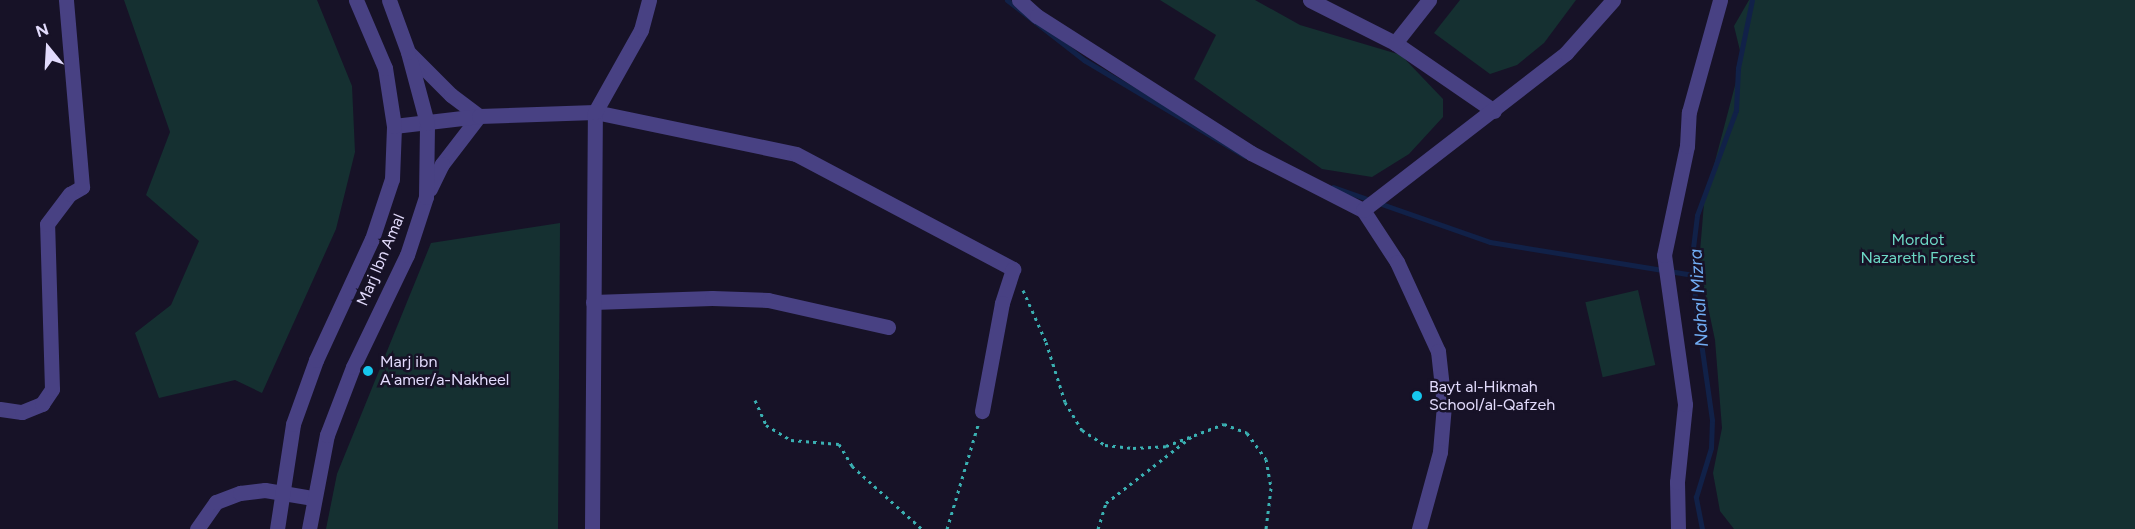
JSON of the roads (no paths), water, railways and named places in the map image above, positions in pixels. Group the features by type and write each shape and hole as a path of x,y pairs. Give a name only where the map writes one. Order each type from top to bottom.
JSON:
{"street":[{"path":"0,409 22,412 42,404 52,390 47,224 70,194 82,187 66,0"},
{"name":"Marj Ibn Amal","path":"277,529 279,495 293,424 316,360 372,239 392,179 394,126 385,68 356,0"},
{"name":"Marj Ibn Amal","path":"309,529 313,498 327,435 353,367 407,255 426,197 429,156 427,123 408,52 389,0"},
{"path":"592,529 595,112 641,30 650,0"},
{"path":"1019,0 1037,16 1251,153 1363,210 1397,262 1438,351 1444,405 1440,452 1419,529"},
{"path":"1310,0 1395,43 1494,111"},
{"path":"1395,43 1429,0"},
{"path":"1363,210 1494,111 1566,53 1613,0"},
{"path":"1678,529 1677,482 1685,404 1664,255 1687,147 1689,112 1720,0"},
{"path":"408,52 451,95 479,116"},
{"path":"394,126 479,116 595,112 796,154 1013,269 1002,303 982,411"},
{"path":"426,197 442,164 479,116"},
{"path":"593,302 768,300 888,327"},
{"path":"197,529 216,502 248,492 265,490 279,495 313,498"}],"waterway":[{"path":"1007,0 1084,60 1245,156"},
{"name":"Nahal Mizra","path":"1702,529 1696,497 1711,448 1712,420 1695,300 1693,248 1697,215 1736,110 1738,68 1752,0"},
{"path":"1333,187 1490,242 1693,275"}],"place":[{"name":"Marj ibn A'amer/a-Nakheel","path":"368,371"},
{"name":"Bayt al-Hikmah School/al-Qafzeh","path":"1417,396"}],"park label":[{"name":"Mordot Nazareth Forest","path":"1918,249"}]}
